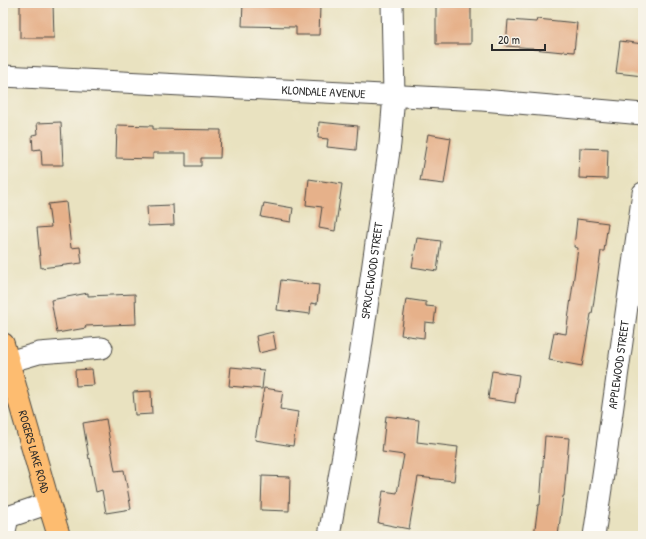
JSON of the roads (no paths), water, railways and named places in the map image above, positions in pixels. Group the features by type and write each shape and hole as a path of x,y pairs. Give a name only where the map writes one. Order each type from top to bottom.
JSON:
{"main road":[{"name":"ROGERS LAKE ROAD","path":"6,353 59,536"}],"street":[{"name":"SPRUCEWOOD STREET","path":"329,536 364,324 390,144 394,95 392,3"},
{"name":"KLONDALE AVENUE","path":"3,76 482,100 643,114"},
{"name":"APPLEWOOD STREET","path":"594,536 643,193"},
{"path":"6,353 39,353 102,348"},
{"path":"4,536 8,517 49,503"}]}
